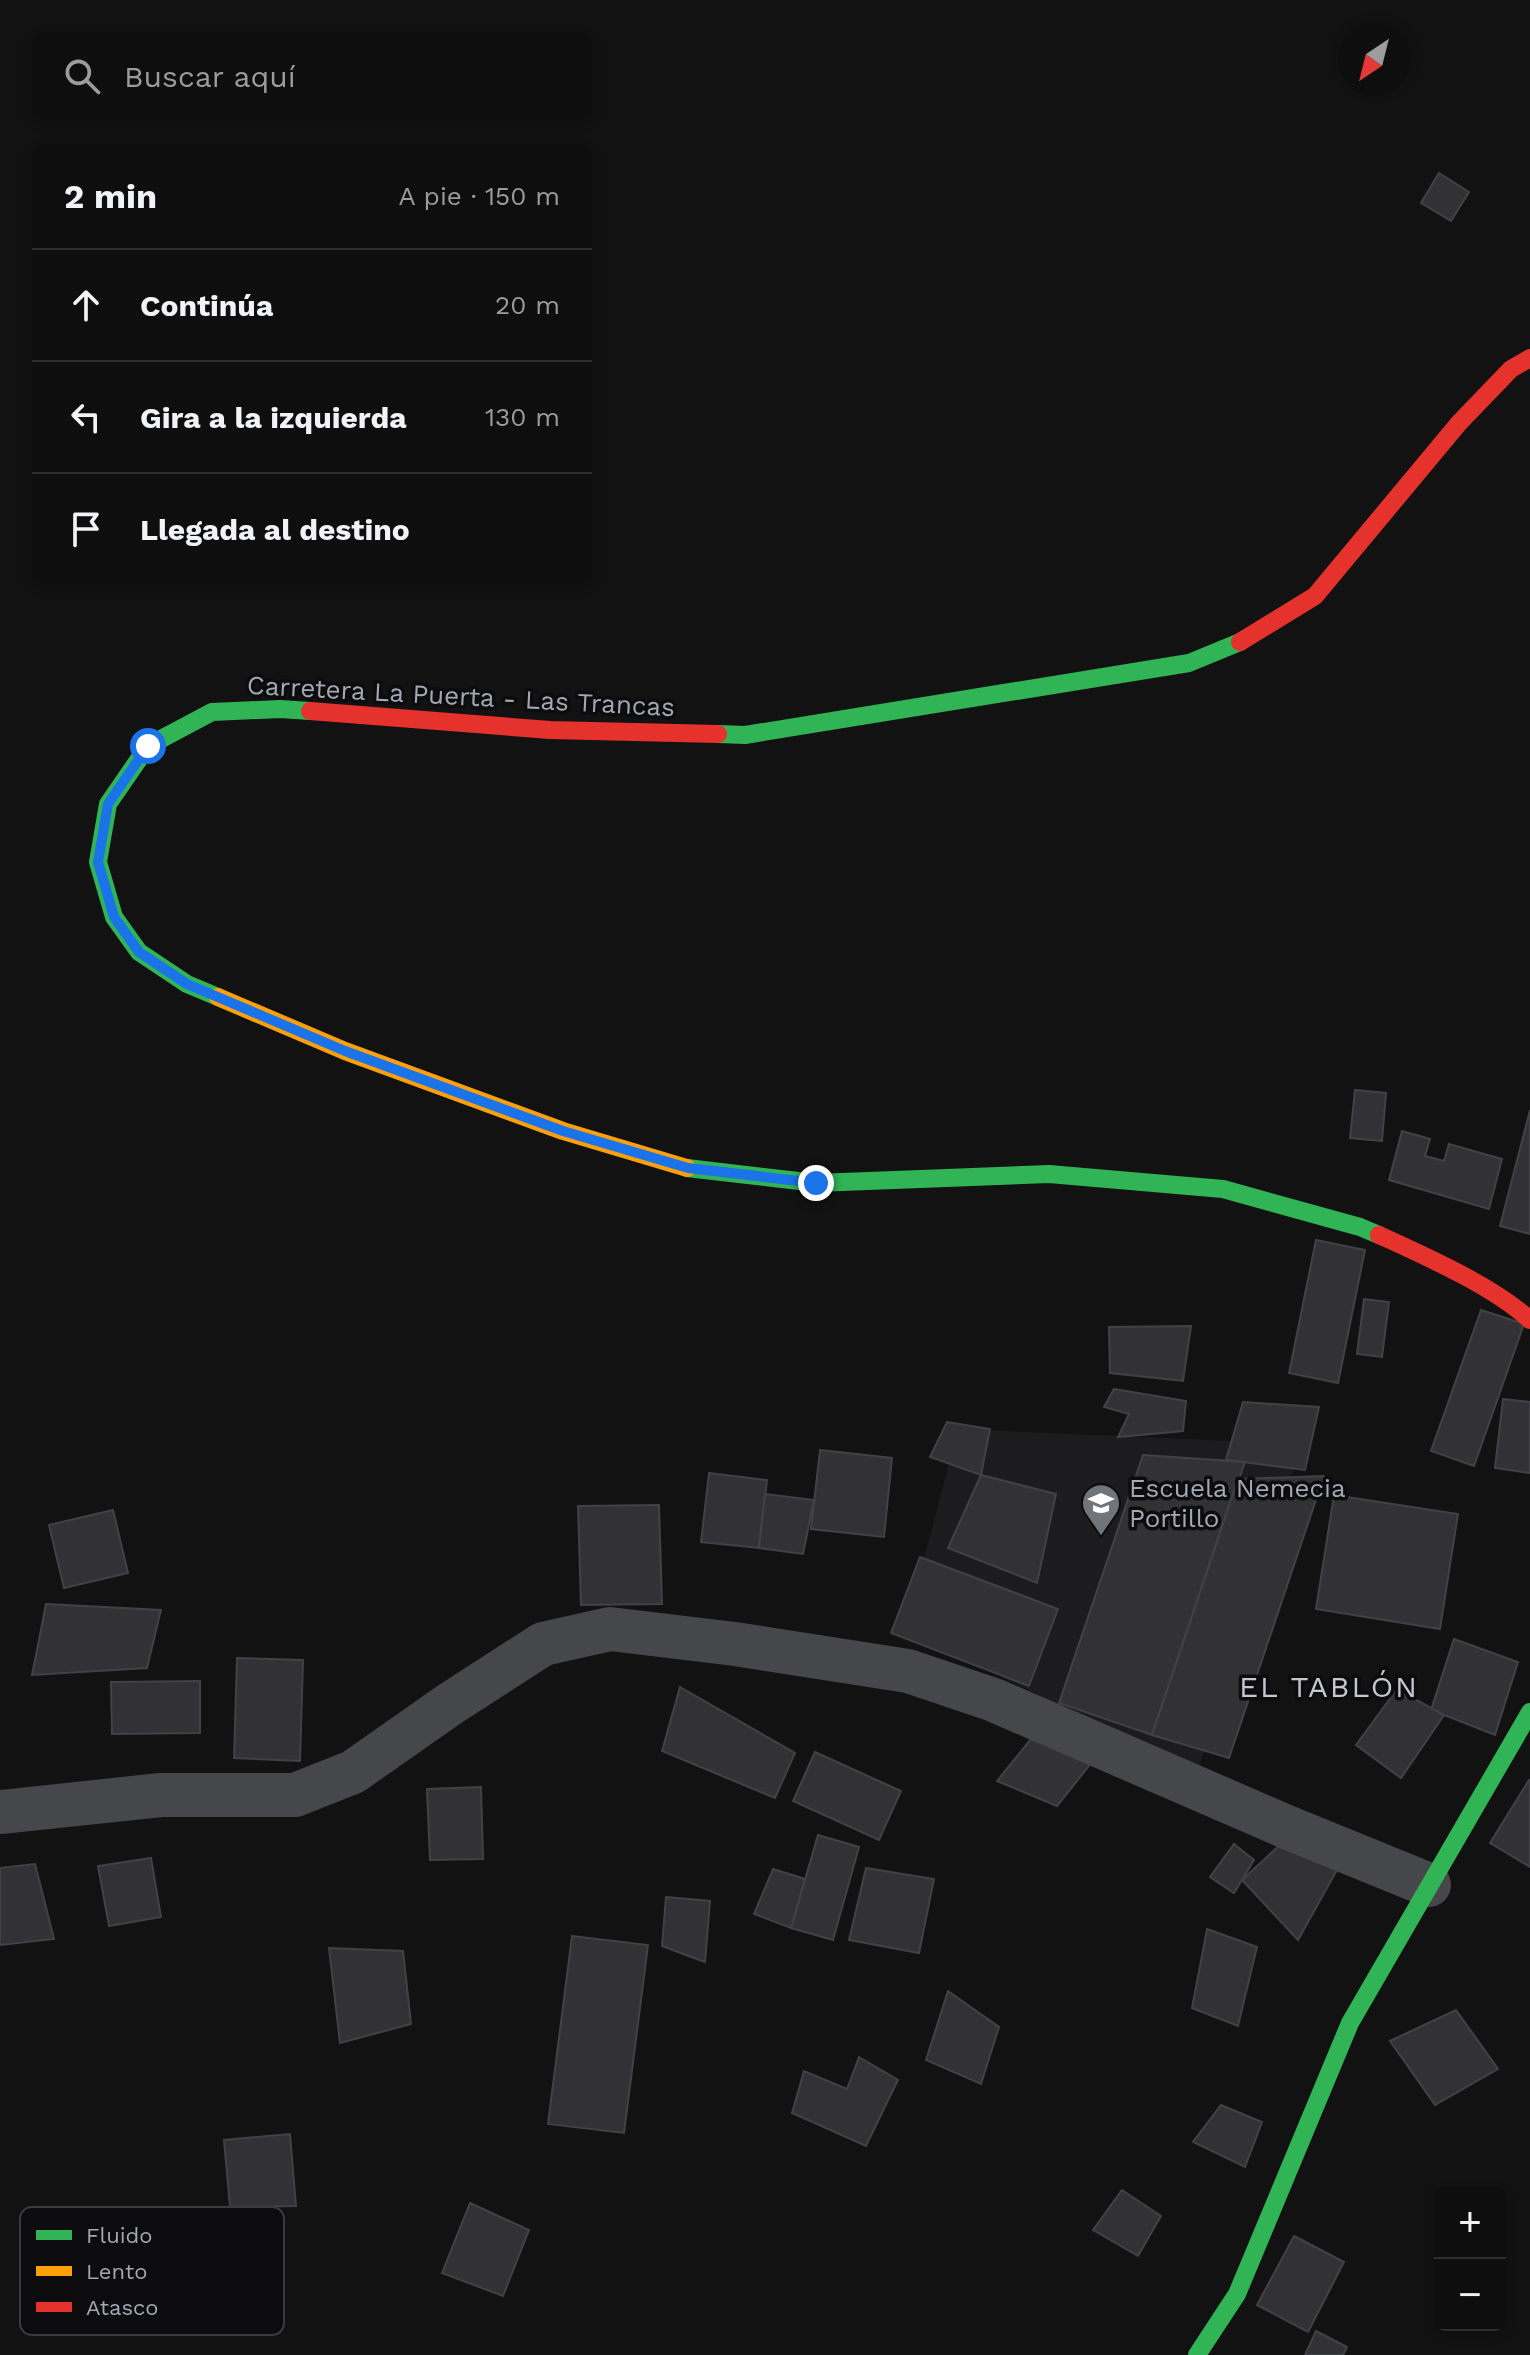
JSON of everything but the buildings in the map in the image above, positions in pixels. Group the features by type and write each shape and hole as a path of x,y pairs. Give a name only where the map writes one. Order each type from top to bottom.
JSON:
{"street":[{"name":"Carretera La Puerta - Las Trancas","path":"1530,358 1511,369 1459,423 1315,596 1249,638 1189,663 745,735 550,730 280,709 212,712 148,746 108,804 98,862 114,917 139,952 187,984 345,1051 563,1131 688,1168 816,1183 1049,1174 1223,1189 1360,1227 1430,1258 1517,1308 1530,1320"},
{"path":"0,1812 161,1795 295,1795 353,1772 543,1644 610,1629 735,1644 908,1671 994,1700 1429,1885"},
{"path":"1197,2355 1237,2294 1350,2023 1530,1712"}],"shaded area":[{"name":"Escuela Nemecia Portillo","path":"958,1429 1302,1444 1198,1771 905,1631"}],"traffic: fast":[{"path":"718,734 745,735 1189,663 1240,642"},
{"path":"218,997 187,984 139,952 114,917 98,862 108,804 148,746 212,712 310,711"},
{"path":"687,1168 816,1183 1049,1174 1223,1189 1379,1235"},
{"path":"1197,2355 1237,2294 1350,2023 1530,1712"}],"traffic: slow":[{"path":"218,997 345,1051 563,1131 687,1168"}],"traffic: jam":[{"path":"1240,642 1315,596 1459,423 1511,369 1530,358"},
{"path":"310,711 550,730 718,734"},
{"path":"1379,1235 1478,1284 1530,1320"}],"place":[{"name":"Escuela Nemecia Portillo","path":"1101,1537"}],"district":[{"name":"EL TABLÓN","path":"1329,1687"}],"route":[{"path":"148,746 108,804 98,862 114,917 139,952 187,984 345,1051 563,1131 688,1168 816,1183"}]}
